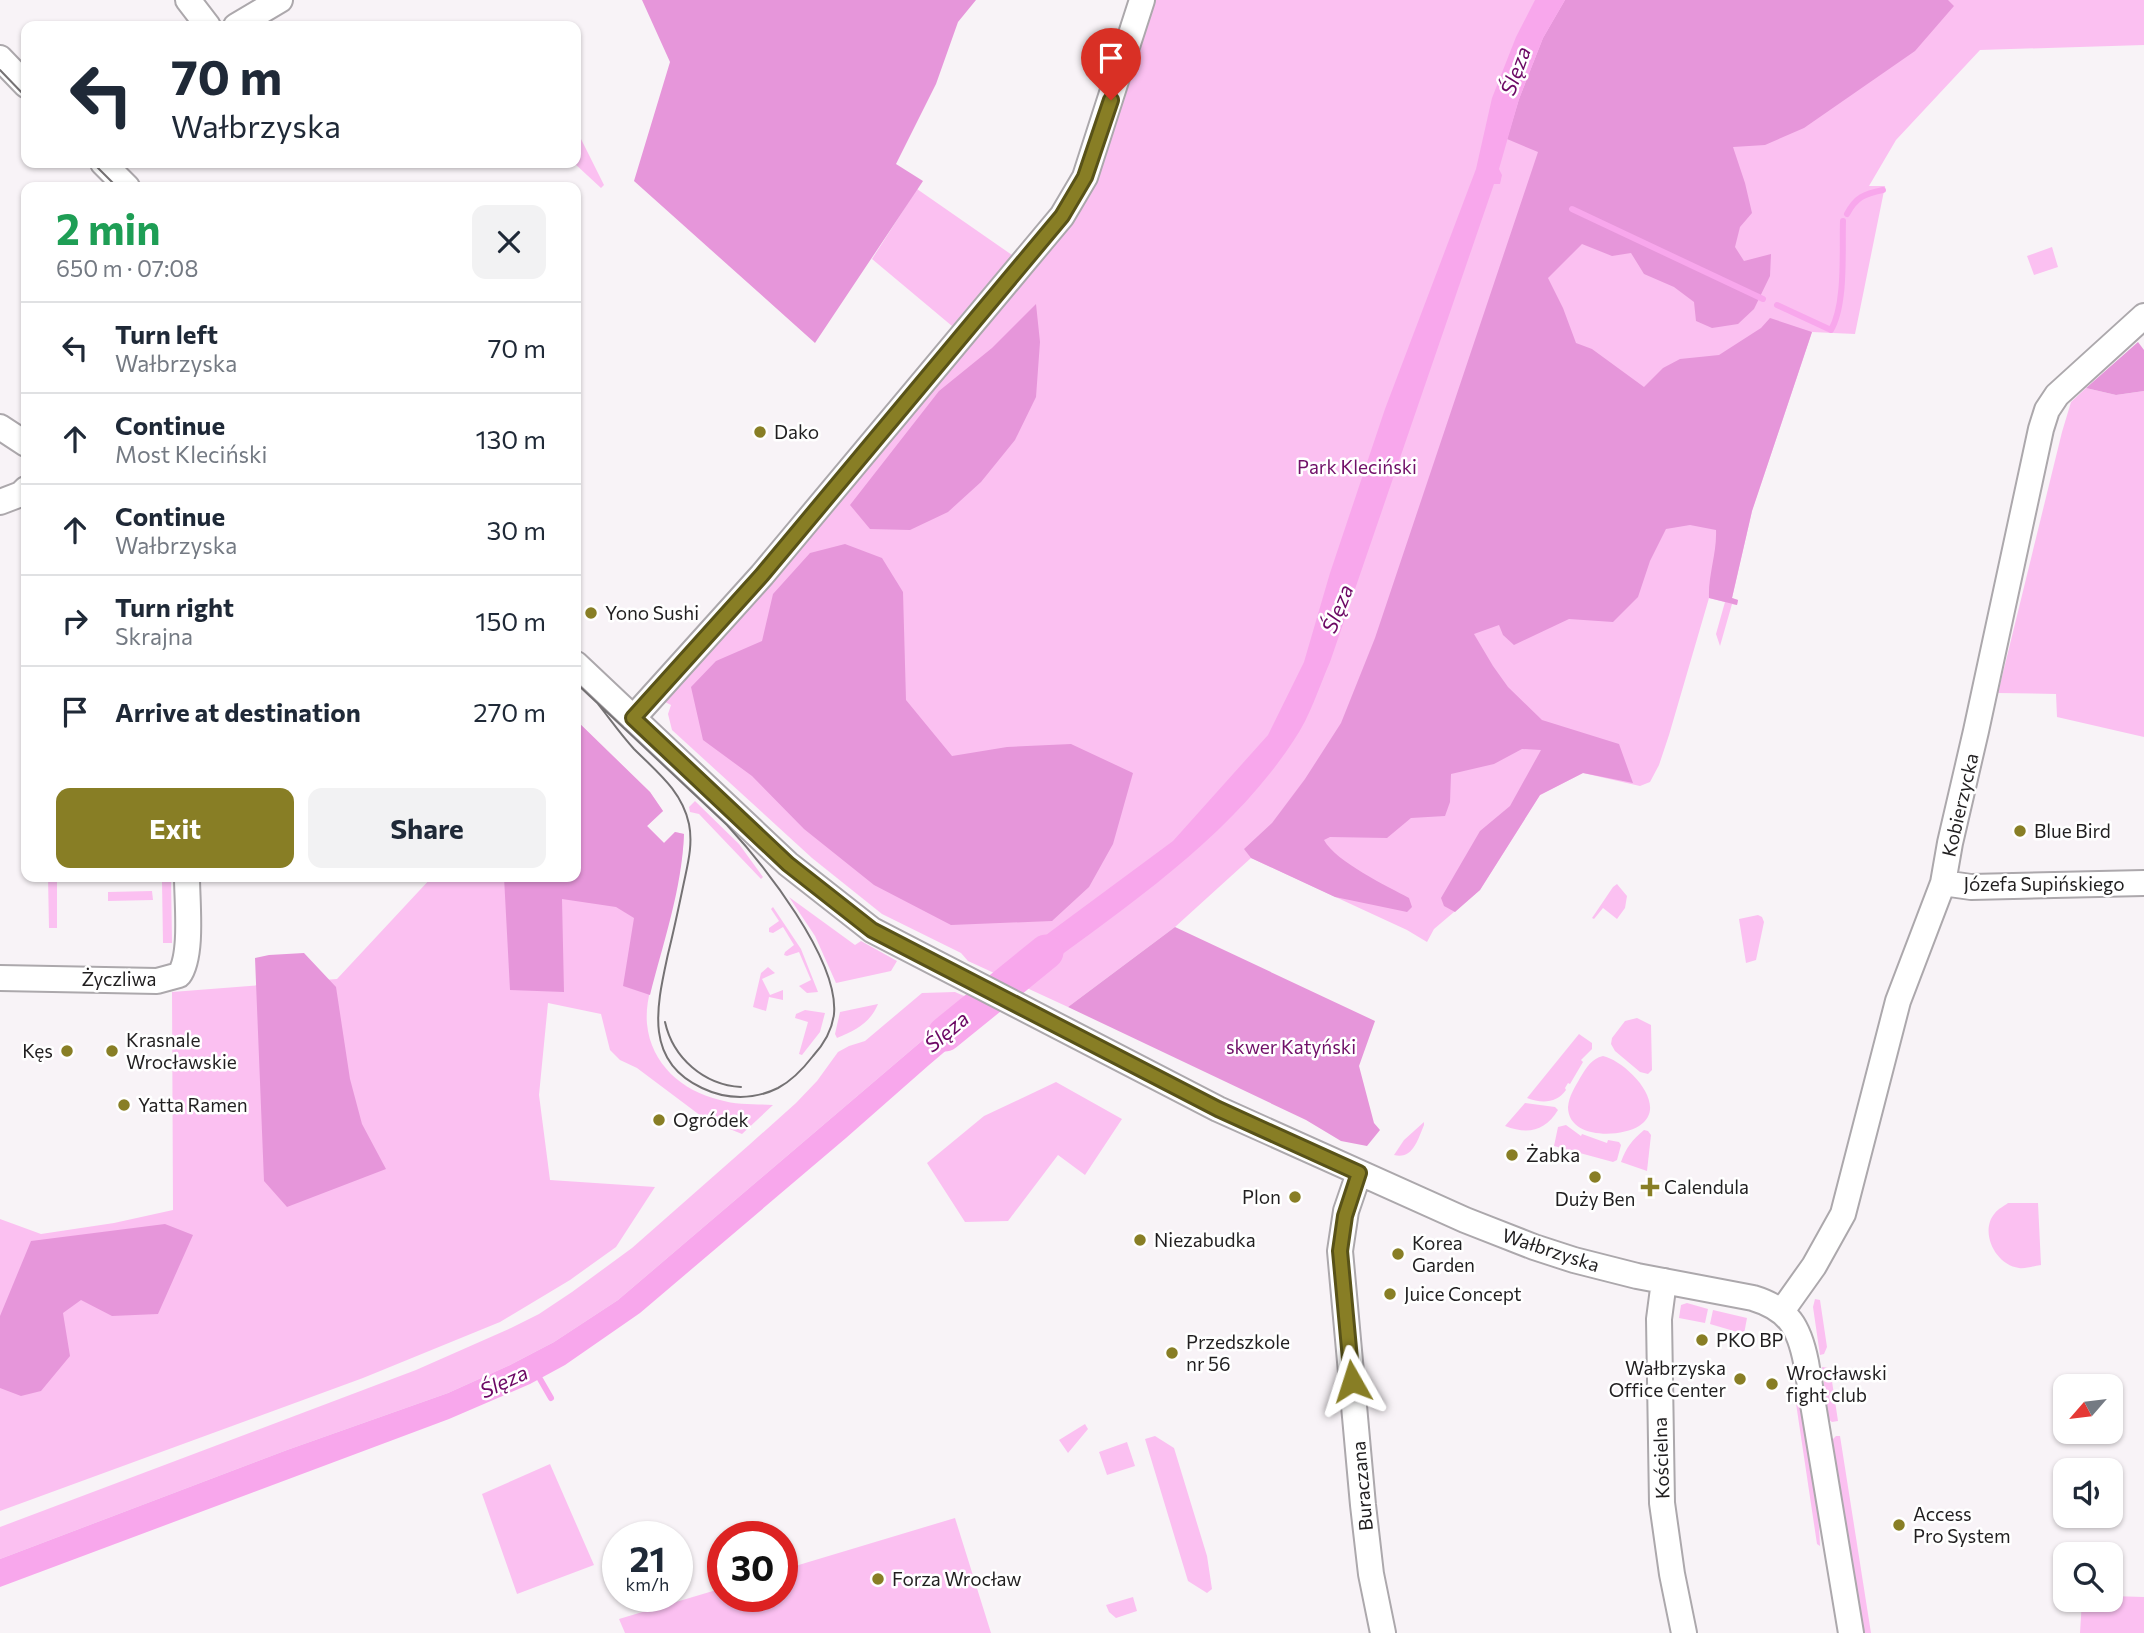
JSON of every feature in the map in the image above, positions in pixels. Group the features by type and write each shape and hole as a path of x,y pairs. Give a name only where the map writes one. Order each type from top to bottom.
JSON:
{"street":[{"path":"188,0 204,21"},
{"path":"244,21 280,0"},
{"path":"581,669 633,718 785,548 1062,216 1085,177 1142,0"},
{"path":"0,58 21,80"},
{"path":"108,168 123,182"},
{"name":"Kobierzycka","path":"1782,1311 1814,1266 1843,1214 1898,1000 1943,883 2047,410 2057,395 2144,316"},
{"path":"0,427 21,441"},
{"path":"0,502 21,494"},
{"name":"Wałbrzyska","path":"633,718 788,864 872,930 1218,1109 1465,1220 1534,1247 1664,1281 1753,1298 1770,1303 1782,1311"},
{"name":"Życzliwa","path":"0,978 157,981 179,975 187,955 187,882"},
{"name":"Józefa Supińskiego","path":"1943,883 1971,887 2144,883"},
{"name":"Buraczana","path":"1359,1173 1345,1216 1340,1251 1363,1505 1371,1574 1383,1633"},
{"name":"Kościelna","path":"1664,1281 1659,1319 1662,1503 1672,1574 1685,1633"},
{"path":"1782,1311 1793,1322 1807,1362 1851,1633"}],"green space":[{"path":"642,0 976,0 958,22 936,84 896,164 923,181 815,343 634,181 670,62"},
{"name":"Park Kleciński","path":"1152,0 2144,0 2144,45 1980,50 1896,140 1869,186 1885,186 1855,334 1812,332 1752,511 1732,598 1738,600 1737,605 1732,604 1720,646 1716,634 1725,602 1709,598 1669,735 1650,782 1640,786 1583,773 1540,795 1480,890 1434,929 1427,942 1407,930 1251,858 1175,927 1068,1007 968,961 961,953 882,914 812,858 672,730 668,714 671,705 663,701 1049,250"},
{"path":"1565,0 1948,0 1954,6 1915,51 1804,128 1765,145 1733,147 1752,213 1740,227 1735,247 1744,261 1771,254 1770,276 1754,309 1738,324 1712,328 1696,321 1694,302 1674,287 1644,274 1631,253 1612,256 1582,244 1548,278 1576,343 1592,349 1644,387 1663,368 1680,359 1719,355 1761,328 1770,318 1812,332 1752,511 1732,598 1738,600 1737,605 1709,598 1716,530 1690,525 1666,529 1650,561 1638,597 1613,622 1569,619 1514,645 1503,635 1499,625 1474,634 1508,687 1542,720 1619,744 1633,783 1583,773 1540,795 1480,890 1455,912 1444,906 1441,898 1480,831 1510,806 1541,750 1522,749 1494,764 1451,774 1450,802 1445,816 1411,818 1387,838 1330,837 1324,840 1350,865 1409,898 1412,907 1407,912 1335,897 1251,858 1244,849 1272,823 1305,779 1341,723 1375,638 1538,152 1507,139 1519,99 1543,38"},
{"path":"581,139 604,185 601,188 579,168"},
{"path":"917,189 1012,255 952,326 872,259"},
{"path":"2052,247 2058,267 2034,275 2027,256"},
{"path":"1036,304 1040,342 1036,397 1015,440 981,482 948,512 910,530 870,529 850,505 939,391 992,348"},
{"path":"2138,342 2144,350 2144,391 2116,395 2086,388"},
{"path":"2086,388 2116,395 2144,391 2144,737 2057,717 2056,694 1998,693 2062,432 2071,402"},
{"path":"845,544 882,558 903,592 906,700 952,756 1007,747 1071,744 1133,773 1113,844 1089,887 1052,921 951,925 874,885 804,829 752,776 703,740 691,687 716,661 762,641 773,594 810,553"},
{"path":"581,725 650,792 663,811 647,826 664,843 675,832 684,834 678,882 647,1008 647,1024 655,1051 662,1063 681,1083 706,1096 739,1104 773,1105 742,1134 705,1119 637,1068 620,1060 610,1050 601,1014 548,1003 539,1095 550,1180 655,1187 616,1247 570,1280 500,1322 363,1378 0,1511 0,1219 41,1234 114,1223 173,1210 172,992 337,979 427,882 581,882"},
{"path":"581,725 650,792 663,811 647,826 664,843 675,832 684,834 680,875 666,936 650,995 623,986 634,918 616,907 562,899 564,992 510,990 504,882 581,882"},
{"path":"695,801 739,844 763,877 761,879 699,814 690,812 689,807"},
{"path":"48,882 57,882 57,928 49,928"},
{"path":"162,882 171,882 172,943 163,943"},
{"path":"1617,884 1627,896 1625,908 1617,919 1603,908 1592,918 1613,887"},
{"path":"152,891 153,900 108,901 108,892"},
{"path":"789,897 855,945 861,941 897,961 891,971 836,983 815,936"},
{"path":"773,907 801,949 818,992 807,993 799,986 811,980 799,952 784,955 794,945 783,927 773,933 769,932 769,928 779,921 771,909"},
{"path":"1758,915 1764,922 1756,960 1746,963 1739,919"},
{"name":"skwer Katyński","path":"1175,927 1375,1021 1359,1066 1374,1123 1380,1130 1367,1146 1341,1141 1306,1120 1068,1007"},
{"path":"304,953 336,987 350,1079 362,1124 386,1169 287,1207 264,1181 255,958"},
{"path":"768,967 775,973 762,979 770,995 783,990 783,1000 769,997 766,1011 753,1007 761,973"},
{"path":"955,992 971,999 618,1300 554,1342 448,1393 287,1450 0,1559 0,1527 416,1370 539,1314 632,1248 796,1103 817,1081 838,1052 865,1041 922,993"},
{"path":"878,1004 862,1025 837,1038 835,1034 840,1012"},
{"path":"805,1010 825,1013 820,1032 802,1055 799,1054 808,1022 795,1018 796,1014"},
{"path":"1637,1018 1651,1025 1652,1070 1648,1074 1640,1072 1615,1051 1611,1044 1612,1038 1625,1021"},
{"path":"1579,1034 1592,1043 1592,1049 1581,1060 1583,1062 1566,1090 1558,1098 1549,1101 1527,1098"},
{"path":"1603,1056 1623,1066 1642,1085 1648,1096 1648,1117 1639,1126 1620,1133 1585,1130 1576,1125 1570,1117 1568,1107 1574,1088 1590,1064"},
{"path":"1056,1082 1122,1119 1085,1175 1058,1155 1008,1221 965,1222 927,1163 984,1116"},
{"path":"1525,1103 1555,1107 1558,1110 1542,1127 1521,1130 1505,1126"},
{"path":"1424,1122 1417,1142 1410,1151 1400,1156 1394,1155 1404,1140"},
{"path":"1566,1125 1581,1136 1582,1134 1607,1143 1608,1140 1619,1142 1621,1145 1617,1160 1613,1162 1554,1146 1558,1127"},
{"path":"1644,1130 1651,1135 1647,1171 1621,1162 1630,1144"},
{"path":"2008,1203 2038,1203 2041,1265 2021,1268 2010,1266 1992,1246 1989,1238 1990,1220"},
{"path":"165,1224 193,1235 158,1314 112,1316 81,1300 63,1313 70,1356 41,1391 21,1396 0,1388 0,1316 31,1241"},
{"path":"1815,1299 1820,1300 1827,1347 1824,1354 1820,1355 1813,1307"},
{"path":"1687,1303 1708,1309 1705,1323 1679,1318 1681,1305"},
{"path":"1713,1310 1747,1318 1744,1334 1710,1324"},
{"path":"1822,1367 1830,1368 1838,1421 1832,1422 1828,1419"},
{"path":"1794,1390 1798,1391 1809,1449 1820,1546 1817,1544"},
{"path":"1085,1424 1088,1429 1068,1453 1059,1440"},
{"path":"1155,1436 1174,1448 1207,1556 1212,1589 1207,1593 1188,1581 1145,1439"},
{"path":"1840,1436 1871,1633 1863,1633 1831,1441"},
{"path":"1127,1442 1135,1466 1107,1475 1099,1452"},
{"path":"550,1464 594,1565 517,1594 482,1494"},
{"name":"Forza Wrocław","path":"955,1518 991,1633 625,1633 619,1619 642,1612 693,1612 693,1597 707,1593 707,1612 798,1612 798,1565"},
{"path":"2123,1596 2144,1597 2144,1633 2080,1633 2081,1612 2123,1612"},
{"path":"1133,1597 1137,1611 1116,1618 1109,1612 1106,1605"}],"water":[{"path":"1535,0 1565,0 1543,38 1519,99 1499,169 1502,175 1500,184 1494,184 1330,662 1300,731 1238,810 1206,842 1136,900 1026,981 1022,987 996,974 1173,841 1268,735 1304,662 1330,573 1385,409 1476,169 1492,98 1516,37"},
{"path":"971,999 998,1012 982,1020 640,1313 565,1365 530,1384 449,1419 0,1587 0,1559 287,1450 448,1393 554,1342 618,1300"}],"waterway":[{"path":"1847,214 1861,197 1883,190"},
{"path":"1572,209 1763,299"},
{"path":"1777,305 1831,330 1841,292 1843,221"},
{"name":"Ślęza","path":"945,1034 1046,952"},
{"path":"540,1379 551,1398"}],"tram line":[{"path":"0,70 21,92"},
{"path":"98,168 112,182"},
{"path":"581,688 727,825 778,887 812,940 832,992 833,1020 827,1037 817,1051 797,1074 778,1088 760,1095 740,1097 711,1092 683,1077 670,1063 662,1047 658,1012 660,993 688,861 689,824 675,792 629,744 598,704"},
{"path":"665,1022 675,1047 692,1067 715,1081 741,1087"}],"place":[{"name":"Dako","path":"760,432"},
{"name":"Yono Sushi","path":"591,613"},
{"name":"Blue Bird","path":"2020,831"},
{"name":"Kęs","path":"67,1051"},
{"name":"Krasnale Wrocławskie","path":"112,1051"},
{"name":"Yatta Ramen","path":"124,1105"},
{"name":"Ogródek","path":"659,1120"},
{"name":"Żabka","path":"1512,1155"},
{"name":"Duży Ben","path":"1595,1177"},
{"name":"Calendula","path":"1650,1187"},
{"name":"Plon","path":"1295,1197"},
{"name":"Niezabudka","path":"1140,1240"},
{"name":"Korea Garden","path":"1398,1254"},
{"name":"Juice Concept","path":"1390,1294"},
{"name":"PKO BP","path":"1702,1340"},
{"name":"Przedszkole nr 56","path":"1172,1353"},
{"name":"Wałbrzyska Office Center","path":"1740,1379"},
{"name":"Wrocławski fight club","path":"1772,1384"},
{"name":"Access Pro System","path":"1899,1525"},
{"name":"Forza Wrocław","path":"878,1579"}],"route":[{"path":"1111,100 1085,177 1062,216 762,575 633,718 788,864 872,930 1218,1109 1359,1173 1345,1216 1340,1251 1352,1381"}]}
